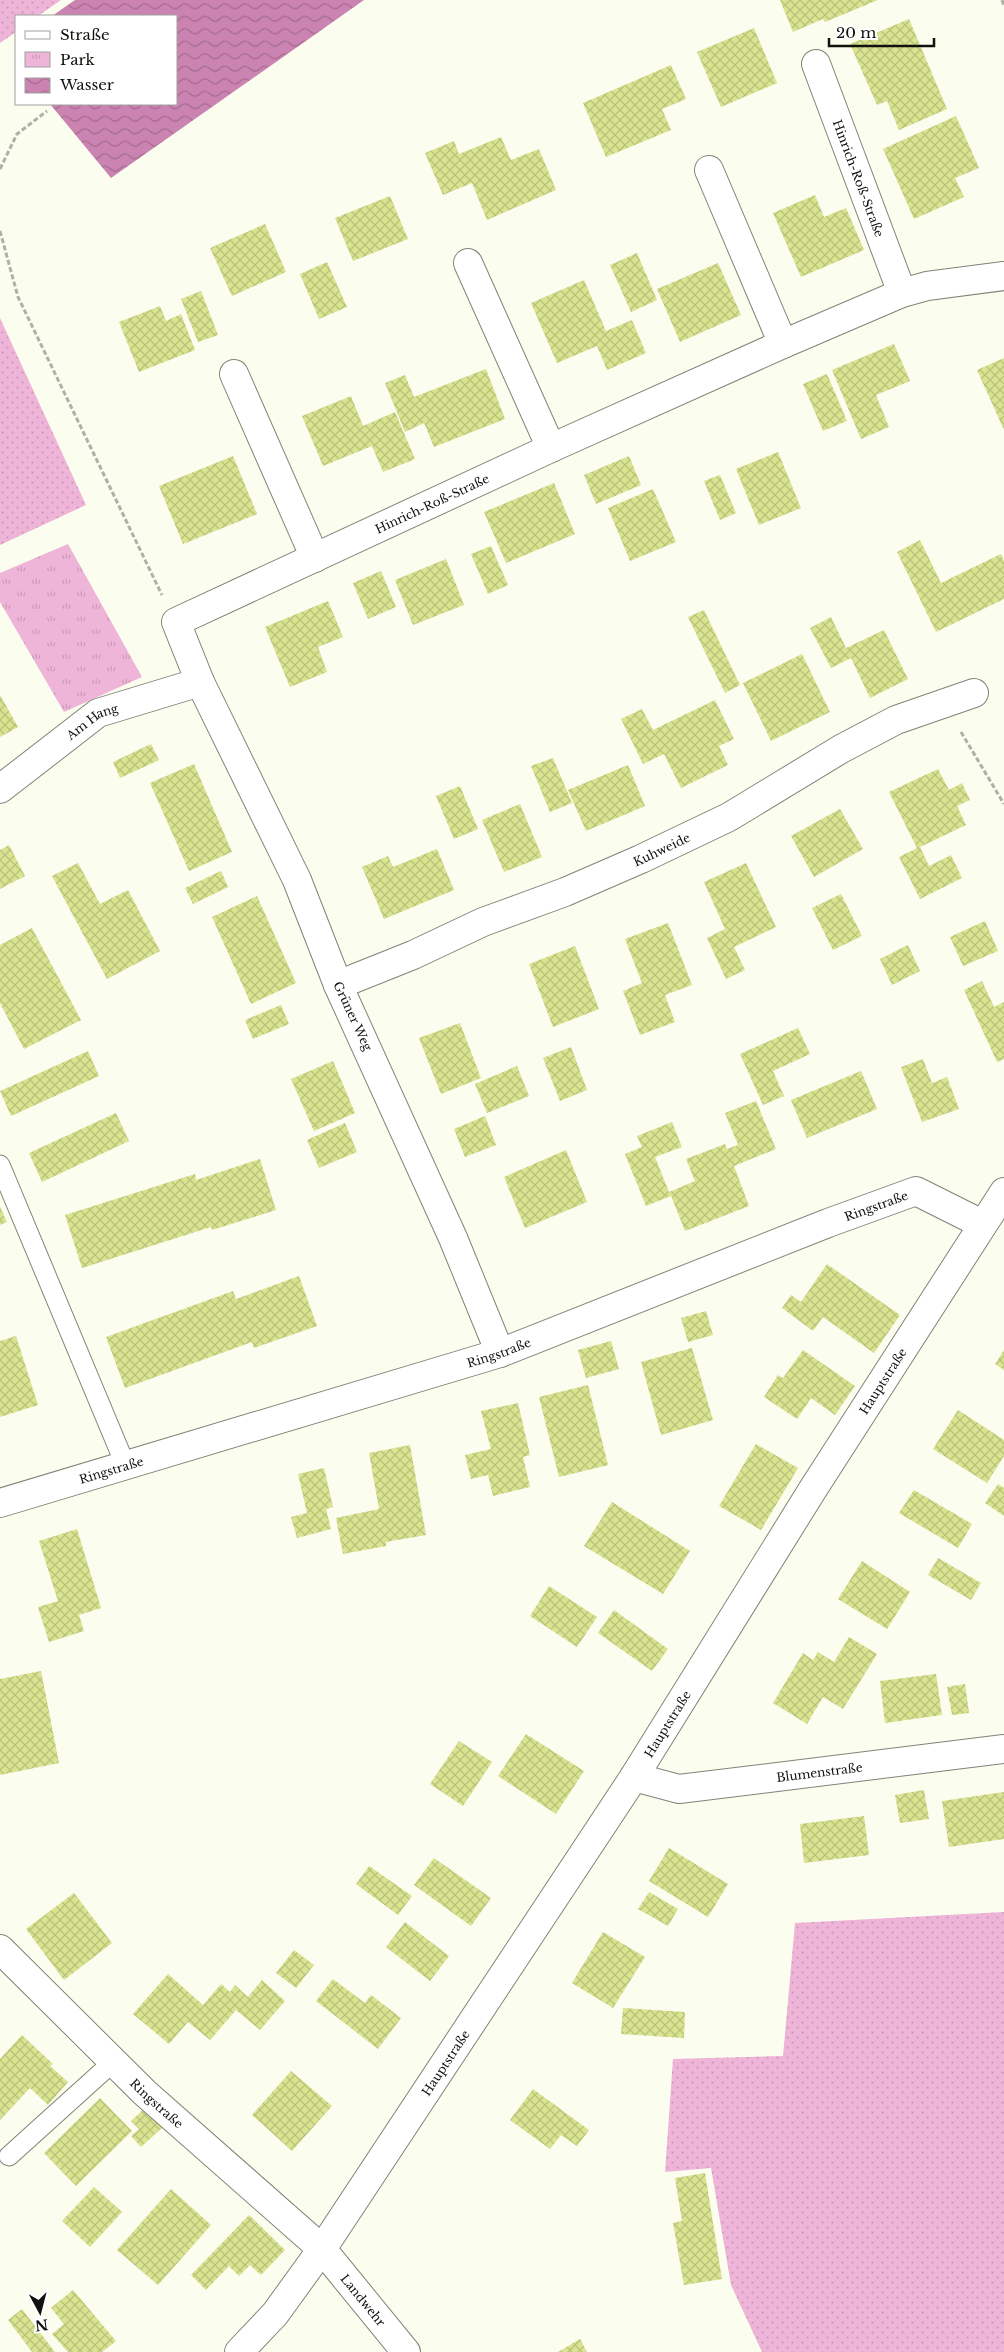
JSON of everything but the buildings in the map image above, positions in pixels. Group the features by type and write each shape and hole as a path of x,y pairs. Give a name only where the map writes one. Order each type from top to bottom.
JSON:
{"street":[{"name":"Hinrich-Roß-Straße","path":"816,64 902,293"},
{"path":"709,170 783,344"},
{"path":"468,263 551,448"},
{"name":"Hinrich-Roß-Straße","path":"176,622 551,448 902,293 928,286 1004,276"},
{"path":"234,374 314,558"},
{"path":"176,622 200,682"},
{"name":"Am Hang","path":"0,789 98,713 200,682"},
{"name":"Grüner Weg","path":"200,682 297,880 338,985 453,1238 500,1353"},
{"name":"Kuhweide","path":"338,985 413,955 483,922 565,892 642,859 729,817 841,748 896,720 974,693"},
{"name":"Ringstraße","path":"0,1503 500,1353 828,1223 916,1191 982,1224"},
{"name":"Hauptstraße","path":"239,2352 275,2314 322,2249 634,1777 814,1489 1004,1192"},
{"name":"Blumenstraße","path":"634,1777 678,1789 1004,1749"},
{"name":"Ringstraße","path":"0,1949 145,2093 322,2249"},
{"name":"Landwehr","path":"322,2249 406,2352"}],"lane":[{"path":"0,1165 125,1464"},
{"path":"9,2156 113,2062"}],"path":[{"path":"1002,0 1004,6"},
{"path":"0,169 17,134 47,111"},
{"path":"0,232 18,296 176,622"},
{"path":"944,704 1004,804"}],"green space":[{"path":"0,0 61,0 39,15 15,15 15,33 0,43"},
{"path":"0,318 86,505 0,545"},
{"path":"68,544 142,677 64,712 0,602 0,573"},
{"path":"1004,1912 1004,2352 762,2352 731,2285 711,2168 665,2172 673,2059 783,2056 795,1923"}],"water":[{"path":"75,0 364,0 111,178 51,105 178,105 178,15 53,15"}]}
